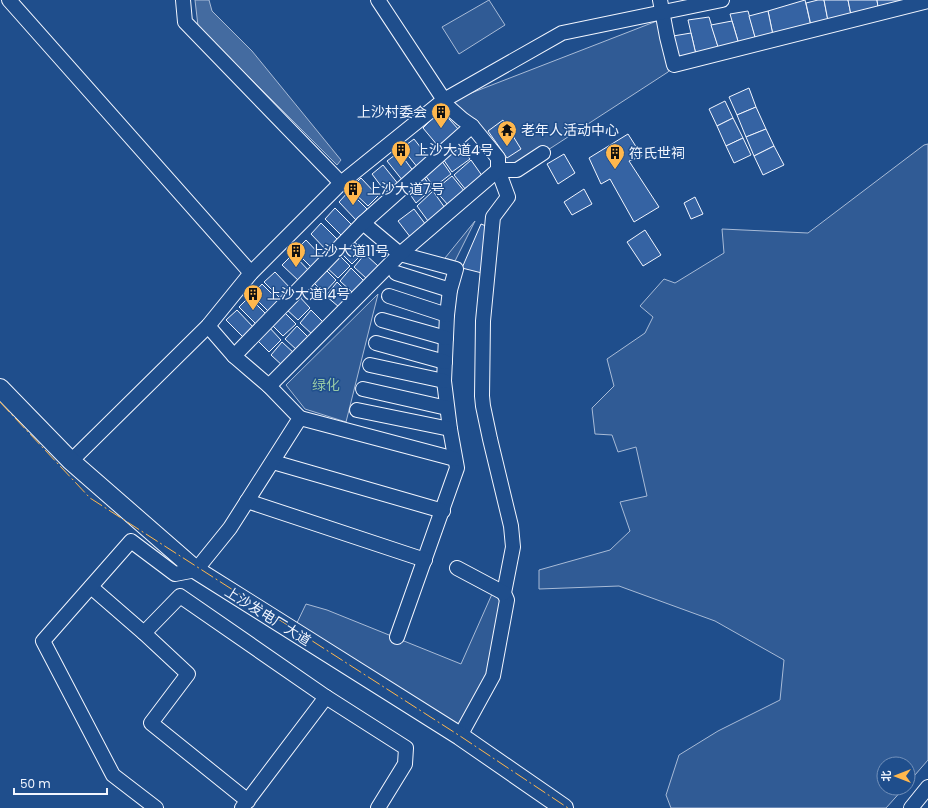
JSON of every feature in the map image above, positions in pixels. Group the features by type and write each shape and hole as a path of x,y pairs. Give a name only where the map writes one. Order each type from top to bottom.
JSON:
{"main road":[{"name":"上沙发电厂大道","path":"0,388 71,461 196,570 460,736 564,808"}],"street":[{"path":"9,0 251,273"},
{"path":"183,0 186,22 341,182"},
{"path":"378,0 444,100 445,104 472,126 498,158 498,170 508,197 493,217 483,321 482,406 512,532 513,547 504,593 507,600 493,676 460,736"},
{"path":"71,461 208,326 251,273 341,182 444,100 562,33 661,6 722,0"},
{"path":"661,6 674,65 928,1"},
{"path":"234,356 363,223 472,126"},
{"path":"269,386 400,254 498,170 517,170 543,153"},
{"path":"363,223 400,254 456,269 450,290 447,315 444,381 457,468 397,637"},
{"path":"396,273 450,290"},
{"path":"389,296 447,315"},
{"path":"382,320 446,338"},
{"path":"208,326 234,356 269,386 300,418 455,458"},
{"path":"376,343 445,362"},
{"path":"370,365 444,381"},
{"path":"363,389 447,408"},
{"path":"357,410 450,429"},
{"path":"156,808 113,775 42,641 131,541 174,574 196,570 230,528 300,418"},
{"path":"273,462 443,511"},
{"path":"247,501 425,560"},
{"path":"457,568 504,593"},
{"path":"91,587 188,674 151,724 245,804 326,697"},
{"path":"144,633 180,596 326,697 406,748 405,764 378,808"},
{"path":"911,808 928,787"}],"shaded area":[{"path":"195,0 209,0 212,11 252,51 341,160 337,165 198,26"},
{"path":"489,0 505,25 459,54 442,27"},
{"path":"662,19 674,65 668,72 517,170 498,170 448,102"},
{"path":"928,144 928,760 916,774 916,756 876,756 876,796 897,796 886,808 671,808 666,795 679,755 718,731 780,700 784,660 715,621 619,586 539,589 539,570 610,550 630,531 620,502 647,496 636,447 618,452 612,435 595,434 592,408 614,386 607,359 645,333 653,317 640,306 664,279 675,283 724,253 722,229 808,233 924,145"},
{"path":"475,221 455,261 445,258"},
{"name":"绿化","path":"378,294 346,422 305,409 286,385"},
{"path":"492,594 507,600 493,676 460,736 293,631 306,604 327,610 461,664"}],"building":[{"path":"805,0 812,30 774,40 768,11"},
{"path":"824,0 829,26 812,30 806,3"},
{"path":"824,0 848,0 852,20 829,26"},
{"path":"848,0 877,0 879,14 852,20"},
{"path":"877,0 910,0 879,14"},
{"path":"748,11 757,44 740,48 730,14"},
{"path":"768,11 774,40 757,44 749,16"},
{"path":"709,17 720,53 697,59 688,20"},
{"path":"732,21 740,48 720,53 711,25"},
{"path":"691,33 697,59 671,56 667,37"},
{"path":"749,88 756,107 737,115 729,97"},
{"path":"725,101 733,118 717,126 709,109"},
{"path":"756,107 766,129 746,137 737,115"},
{"name":"上沙村委会","path":"441,110 459,130 438,146 423,128"},
{"path":"733,118 743,138 726,146 717,126"},
{"name":"老年人活动中心","path":"503,120 521,149 507,158 488,131"},
{"path":"766,129 774,146 754,156 746,137"},
{"name":"符氏世祠","path":"628,134 642,156 629,161 659,207 634,222 610,179 601,184 589,158"},
{"path":"743,138 751,155 734,163 726,146"},
{"path":"414,139 429,158 418,168 402,148"},
{"path":"457,142 470,159 452,172 441,156"},
{"path":"774,146 784,165 763,175 754,156"},
{"name":"上沙大道4号","path":"399,152 414,172 403,181 387,161"},
{"path":"564,154 575,173 558,184 547,164"},
{"path":"439,157 451,174 434,187 422,171"},
{"path":"471,160 483,177 466,190 454,175"},
{"path":"383,165 399,185 387,194 372,174"},
{"path":"421,173 432,189 416,203 405,187"},
{"path":"452,176 465,192 448,205 435,190"},
{"path":"361,178 378,196 368,206 350,189"},
{"path":"584,189 592,204 572,215 564,202"},
{"name":"上沙大道7号","path":"349,191 367,209 356,220 339,202"},
{"path":"433,191 445,208 428,221 417,206"},
{"path":"695,197 703,214 691,219 684,203"},
{"path":"335,208 353,226 343,237 325,219"},
{"path":"414,209 426,225 411,238 398,221"},
{"path":"321,223 339,241 328,252 311,234"},
{"path":"481,224 486,226 482,273 462,268"},
{"path":"645,230 661,255 643,266 627,242"},
{"path":"351,238 364,252 352,264 339,251"},
{"path":"306,240 323,258 313,269 295,251"},
{"path":"337,253 350,266 338,278 325,266"},
{"name":"上沙大道11号","path":"293,254 310,272 300,282 282,265"},
{"path":"365,254 378,266 367,279 354,267"},
{"path":"323,267 336,280 324,293 311,280"},
{"path":"351,268 364,281 353,293 340,281"},
{"path":"275,272 292,290 282,300 264,282"},
{"path":"337,282 350,295 339,307 326,296"},
{"path":"262,284 280,302 270,313 252,295"},
{"path":"297,294 310,308 298,320 285,308"},
{"name":"上沙大道14号","path":"249,297 267,315 257,325 239,307"},
{"path":"237,310 254,328 244,338 226,320"},
{"path":"282,310 296,324 283,336 270,323"},
{"path":"311,310 324,323 313,335 300,323"},
{"path":"268,326 281,340 269,352 256,339"},
{"path":"297,326 309,338 298,351 285,339"},
{"path":"282,342 295,354 284,367 271,355"}],"power":[{"path":"0,402 90,498 460,736 568,808"}],"place":[{"name":"上沙村委会","path":"441,129"},
{"name":"老年人活动中心","path":"507,147"},
{"name":"上沙大道4号","path":"401,167"},
{"name":"符氏世祠","path":"615,170"},
{"name":"上沙大道7号","path":"353,206"},
{"name":"上沙大道11号","path":"296,268"},
{"name":"上沙大道14号","path":"253,311"}]}
